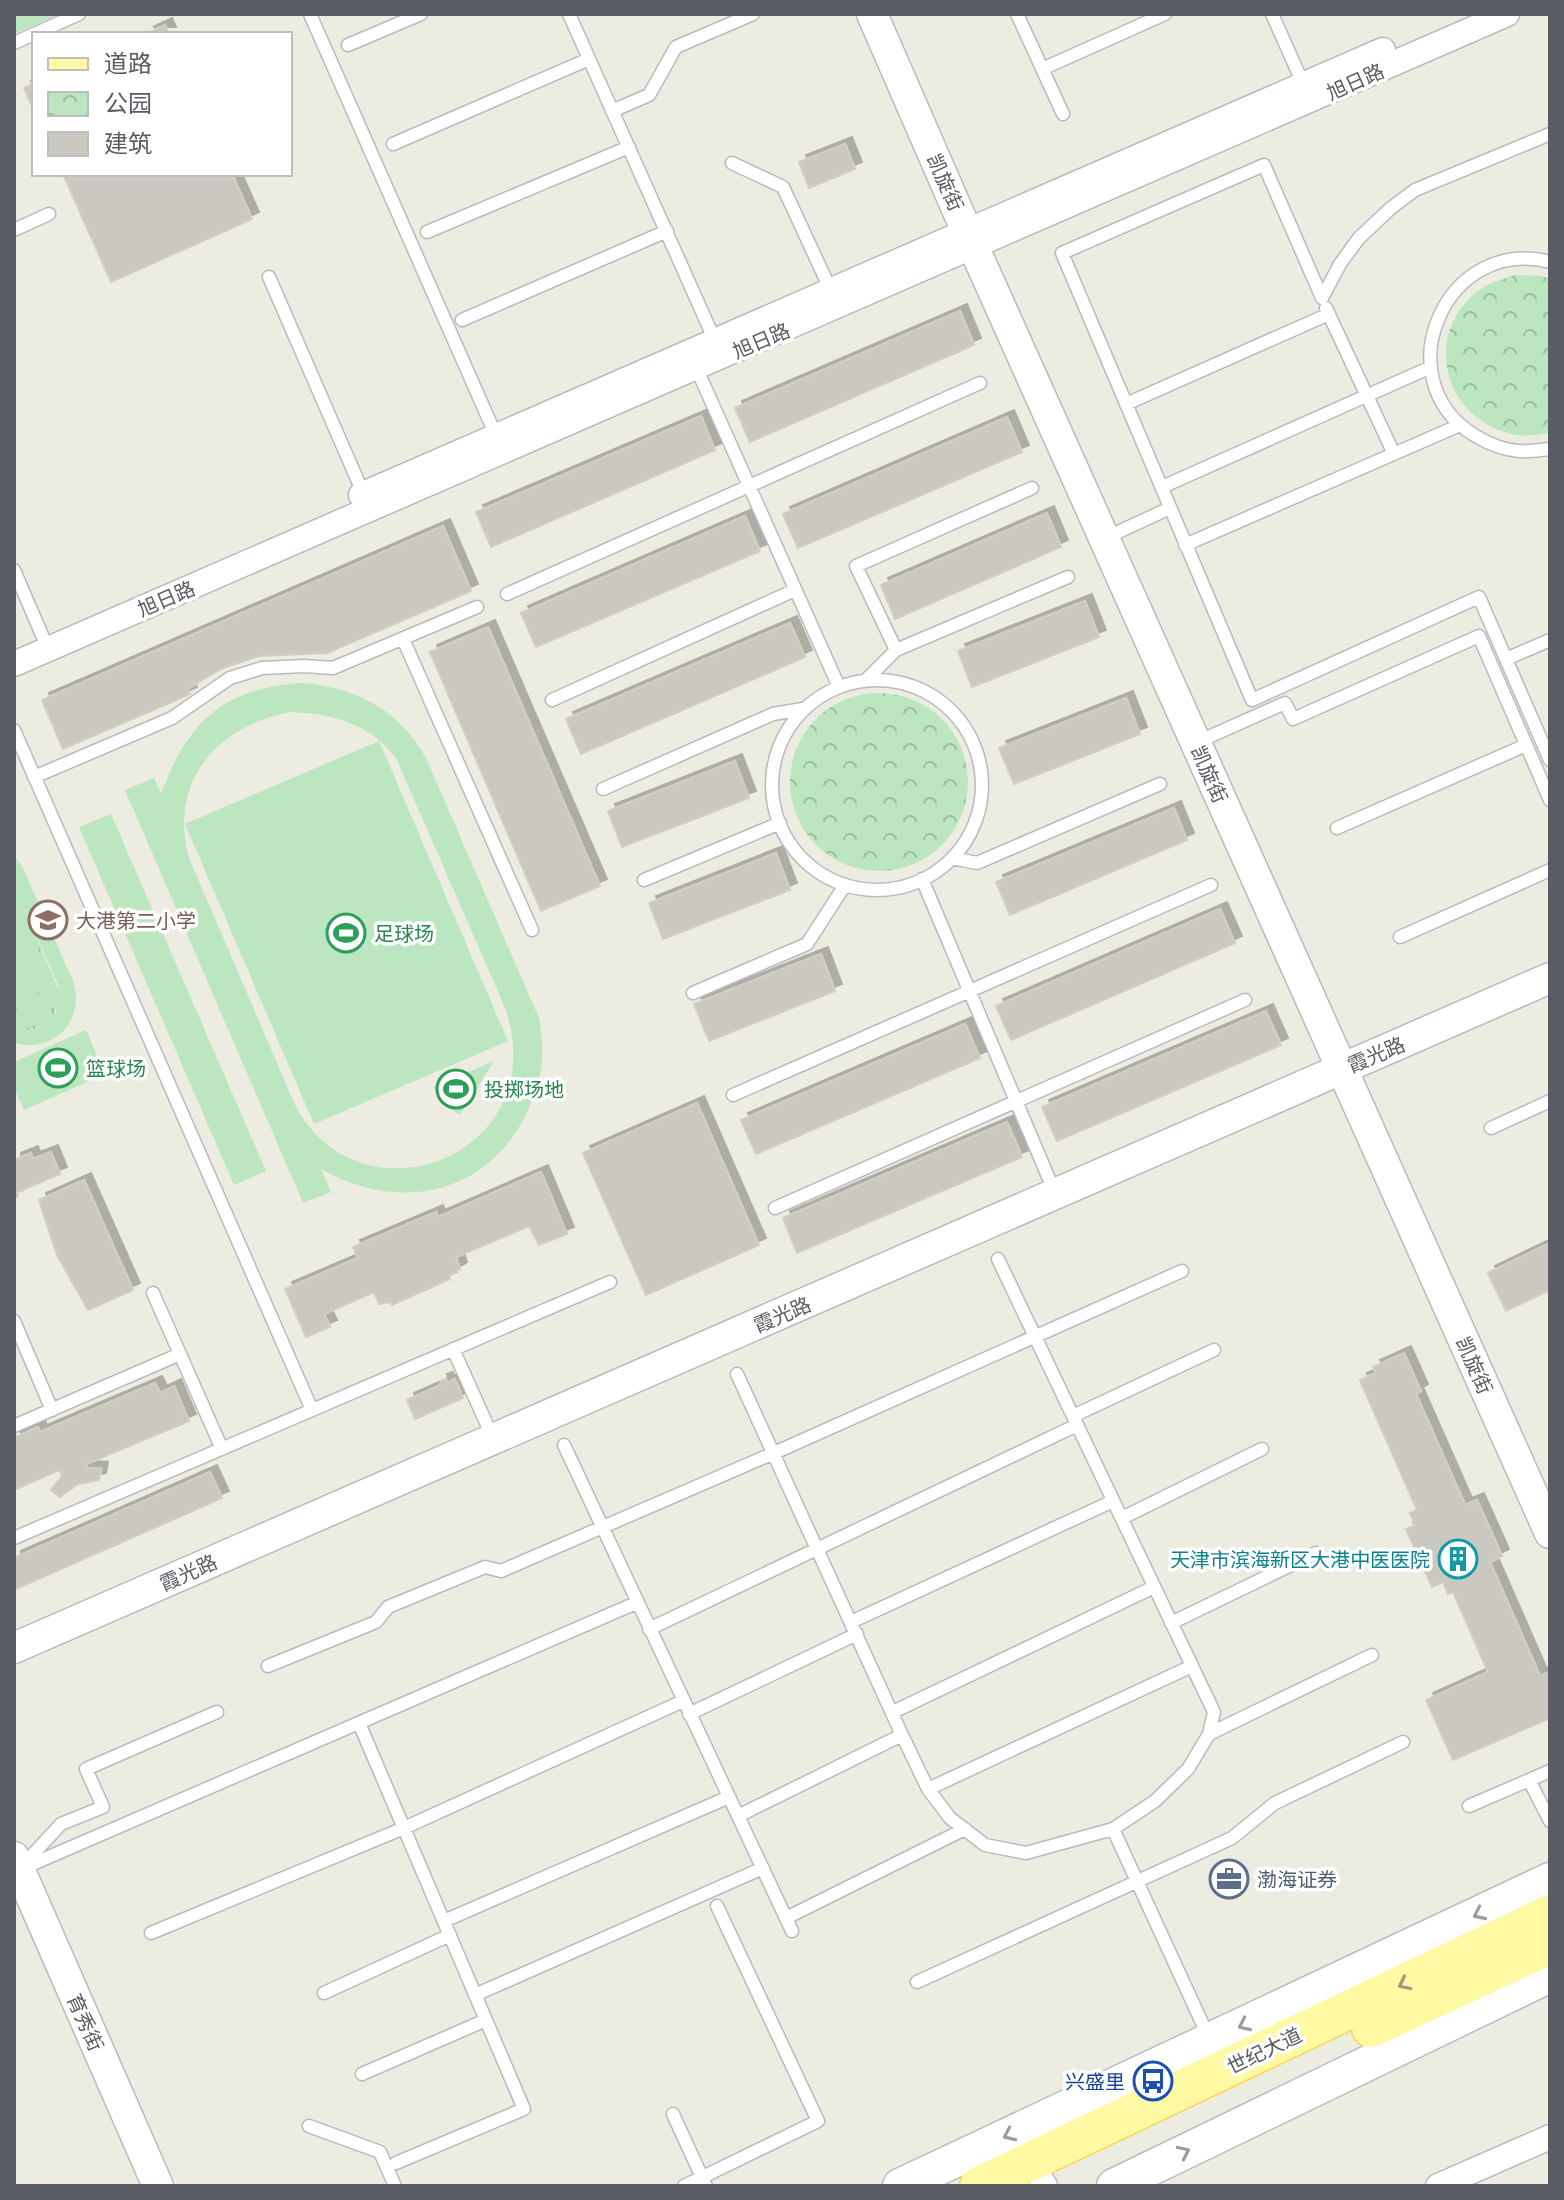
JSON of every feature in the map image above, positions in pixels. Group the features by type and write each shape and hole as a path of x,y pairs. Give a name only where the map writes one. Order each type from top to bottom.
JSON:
{"main road":[{"path":"900,2186 1550,1880"},
{"name":"世纪大道","path":"979,2186 1550,1914"},
{"name":"世纪大道","path":"1039,2184 1550,1945"},
{"path":"1114,2186 1550,1975"}],"street":[{"name":"凯旋街","path":"872,14 1114,534 1354,1072 1550,1533"},
{"name":"凯旋街","path":"887,14 977,237 1354,1072 1550,1483"},
{"name":"旭日路","path":"14,664 45,642 1307,92 1466,14"},
{"name":"旭日路","path":"1307,92 1507,14"},
{"name":"旭日路","path":"14,647 45,642"},
{"name":"霞光路","path":"1354,1072 1550,978"},
{"name":"霞光路","path":"14,1648 496,1445 1354,1072 1550,994"},
{"name":"霞光路","path":"14,1663 496,1445"},
{"name":"育秀街","path":"16,1866 158,2186"},
{"name":"育秀街","path":"14,1903 139,2186"},
{"path":"1438,2186 1550,2137"}],"lane":[{"path":"39,32 79,14"},
{"path":"310,14 500,444"},
{"path":"348,45 421,14"},
{"path":"569,14 719,348"},
{"path":"612,111 649,95 676,47 753,14"},
{"path":"1017,14 1063,114"},
{"path":"1042,69 1165,14"},
{"path":"1272,14 1307,92"},
{"path":"393,144 589,59"},
{"path":"1322,298 1340,264 1359,238 1415,190 1550,134"},
{"path":"427,232 629,147"},
{"path":"732,163 783,187 835,298"},
{"path":"1394,454 1264,165 1062,253 1252,700 1479,597 1550,760"},
{"path":"14,230 49,214"},
{"path":"462,320 667,231"},
{"path":"1550,253 1544,260 1508,260 1480,270 1456,288 1439,314 1430,344 1431,375 1443,404 1460,425 1489,444 1519,451 1550,449"},
{"path":"269,277 367,502"},
{"path":"1126,404 1329,314"},
{"path":"692,360 839,687"},
{"path":"1162,487 1431,367"},
{"path":"507,594 980,383"},
{"path":"1185,545 1460,425"},
{"path":"896,650 856,566 1032,488"},
{"path":"1114,534 1170,508"},
{"path":"14,570 45,642"},
{"path":"866,680 896,650 1068,577"},
{"path":"552,700 795,590"},
{"path":"34,777 172,718 217,685 238,674 283,666 333,668 477,607"},
{"path":"1204,739 1285,703 1293,719 1479,636 1550,800"},
{"path":"403,639 532,930"},
{"path":"1506,659 1550,640"},
{"path":"603,789 773,714 803,709 839,687 866,680 899,681 931,694 956,715 974,743 983,775 980,809 967,840 945,865 917,882 881,890 845,885 813,869 788,843 774,809 772,773 782,738 803,709"},
{"path":"14,730 312,1410"},
{"path":"1337,828 1526,745"},
{"path":"952,858 977,863 1160,784"},
{"path":"644,880 780,823"},
{"path":"1400,937 1550,870"},
{"path":"922,879 1058,1201"},
{"path":"693,993 807,944 845,885"},
{"path":"733,1095 1211,885"},
{"path":"775,1208 1245,1000"},
{"path":"1491,1128 1550,1101"},
{"path":"737,1374 902,1735 928,1789 950,1818 985,1845 1026,1853 1113,1829 1155,1801 1188,1769 1209,1734 1214,1712 998,1259"},
{"path":"268,1666 376,1622 388,1607 485,1567 501,1571 1182,1271"},
{"path":"14,1538 610,1282"},
{"path":"153,1293 222,1449"},
{"path":"14,1321 52,1410"},
{"path":"453,1349 496,1445"},
{"path":"649,1629 818,1549 1214,1350"},
{"path":"14,1426 180,1354"},
{"path":"564,1445 792,1931"},
{"path":"1122,1518 1262,1449"},
{"path":"689,1714 854,1628 1113,1501"},
{"path":"1171,1623 1316,1553"},
{"path":"893,1712 1154,1587"},
{"path":"16,1866 636,1603"},
{"path":"1209,1734 1372,1655"},
{"path":"928,1789 1192,1666"},
{"path":"151,1933 404,1828 683,1701"},
{"path":"16,1866 61,1824 103,1807 86,1769 217,1712"},
{"path":"359,1723 524,2109 396,2163"},
{"path":"738,1816 902,1735"},
{"path":"917,1982 1232,1838 1275,1803 1403,1742"},
{"path":"1469,1806 1550,1771"},
{"path":"1529,1780 1550,1821"},
{"path":"444,1921 729,1797"},
{"path":"786,1918 965,1829"},
{"path":"1113,1829 1210,2041"},
{"path":"475,1995 763,1868"},
{"path":"684,2186 704,2182 818,2121 717,1906"},
{"path":"324,1993 450,1935"},
{"path":"362,2074 486,2020"},
{"path":"673,2114 704,2182"},
{"path":"309,2126 380,2152 395,2186"}],"green space":[{"path":"14,14 60,14 14,34"},
{"path":"1514,275 1550,279 1550,432 1540,434 1513,434 1484,423 1466,407 1454,388 1447,367 1447,345 1453,323 1465,303 1485,286"},
{"path":"304,683 359,696 390,714 415,741 426,758 539,1018 541,1070 523,1120 505,1146 484,1166 460,1181 434,1190 406,1193 378,1190 349,1182 321,1169 331,1192 303,1203 125,790 154,778 161,794 183,746 197,728 231,701 276,686","holes":["291,712 335,718 362,729 386,746 396,758 506,1010 513,1061 502,1104 477,1137 442,1159 403,1168 362,1163 325,1143 295,1105 189,858 184,830 186,805 204,761 241,730"]},
{"path":"879,693 913,699 942,719 962,748 968,782 962,816 942,845 913,865 879,871 845,865 816,845 796,816 790,782 796,748 816,719 845,699"},
{"name":"足球场","path":"379,741 508,1041 314,1124 185,824"},
{"path":"111,814 266,1171 234,1185 79,827"},
{"path":"14,856 22,866 73,981 76,995 71,1021 63,1031 42,1043 29,1045 14,1043 14,1028 32,1030 47,1023 56,1012 58,985 14,885"},
{"path":"14,885 59,991 56,1010 47,1023 24,1030 14,1028"},
{"path":"14,892 54,986 14,1004"},
{"name":"篮球场","path":"86,1030 105,1074 24,1110 14,1087 14,1062"},
{"name":"投掷场地","path":"494,1061 460,1115 447,1106 433,1087"}],"building":[{"path":"165,25 168,32 150,32"},
{"path":"32,85 32,106 24,88"},
{"path":"845,144 855,169 809,188 799,162"},
{"path":"64,176 233,176 252,219 111,282"},
{"path":"960,311 974,345 750,442 735,408"},
{"path":"701,416 715,450 491,547 476,512"},
{"path":"1007,417 1022,452 798,548 783,514"},
{"path":"1047,513 1061,547 895,619 881,585"},
{"path":"745,516 760,551 536,647 521,613"},
{"path":"443,526 471,591 327,653 259,656 223,668 187,689 190,694 63,749 42,700"},
{"path":"1085,601 1099,637 972,687 958,651"},
{"path":"790,623 805,657 581,754 566,719"},
{"path":"488,627 600,886 541,911 430,652"},
{"path":"1126,698 1140,734 1014,784 999,748"},
{"path":"735,761 749,798 622,847 608,811"},
{"path":"1174,808 1187,840 1010,915 996,882"},
{"path":"776,853 790,890 663,939 649,903"},
{"path":"1220,909 1235,943 1011,1040 996,1006"},
{"path":"821,954 835,991 709,1041 694,1004"},
{"path":"1266,1011 1281,1045 1057,1141 1042,1107"},
{"path":"965,1024 980,1058 756,1154 741,1120"},
{"path":"697,1103 759,1245 646,1295 583,1153"},
{"path":"1007,1122 1022,1157 797,1253 783,1218"},
{"path":"51,1152 60,1174 17,1192 18,1196 14,1198 14,1160 31,1153 33,1159"},
{"path":"541,1172 567,1234 539,1245 529,1226 456,1257 460,1269 449,1276 450,1279 392,1305 391,1302 379,1304 374,1292 324,1314 330,1327 306,1337 285,1289 358,1258 353,1247 436,1212 438,1217"},
{"path":"84,1180 133,1290 88,1310 57,1255 39,1200"},
{"path":"1550,1243 1550,1290 1506,1311 1488,1273"},
{"name":"天津市滨海新区大港中医医院","path":"1404,1353 1421,1391 1416,1394 1465,1505 1477,1500 1502,1556 1490,1562 1540,1676 1547,1673 1550,1680 1550,1718 1453,1760 1426,1700 1488,1672 1453,1592 1448,1594 1443,1582 1432,1587 1406,1529 1416,1525 1410,1513 1417,1510 1360,1380 1376,1373 1373,1367"},
{"path":"446,1379 447,1383 455,1379 463,1398 415,1419 407,1400 441,1385 440,1381"},
{"path":"155,1383 160,1393 174,1386 189,1421 86,1464 87,1468 101,1469 99,1480 78,1484 60,1497 51,1490 62,1476 59,1470 14,1490 14,1438 38,1427 40,1432"},
{"path":"210,1472 222,1498 16,1589 14,1558"}],"place":[{"name":"大港第二小学","path":"48,920"},
{"name":"足球场","path":"346,933"},
{"name":"篮球场","path":"58,1068"},
{"name":"投掷场地","path":"456,1089"},
{"name":"天津市滨海新区大港中医医院","path":"1458,1559"},
{"name":"渤海证券","path":"1229,1879"},
{"name":"兴盛里","path":"1153,2081"}]}
